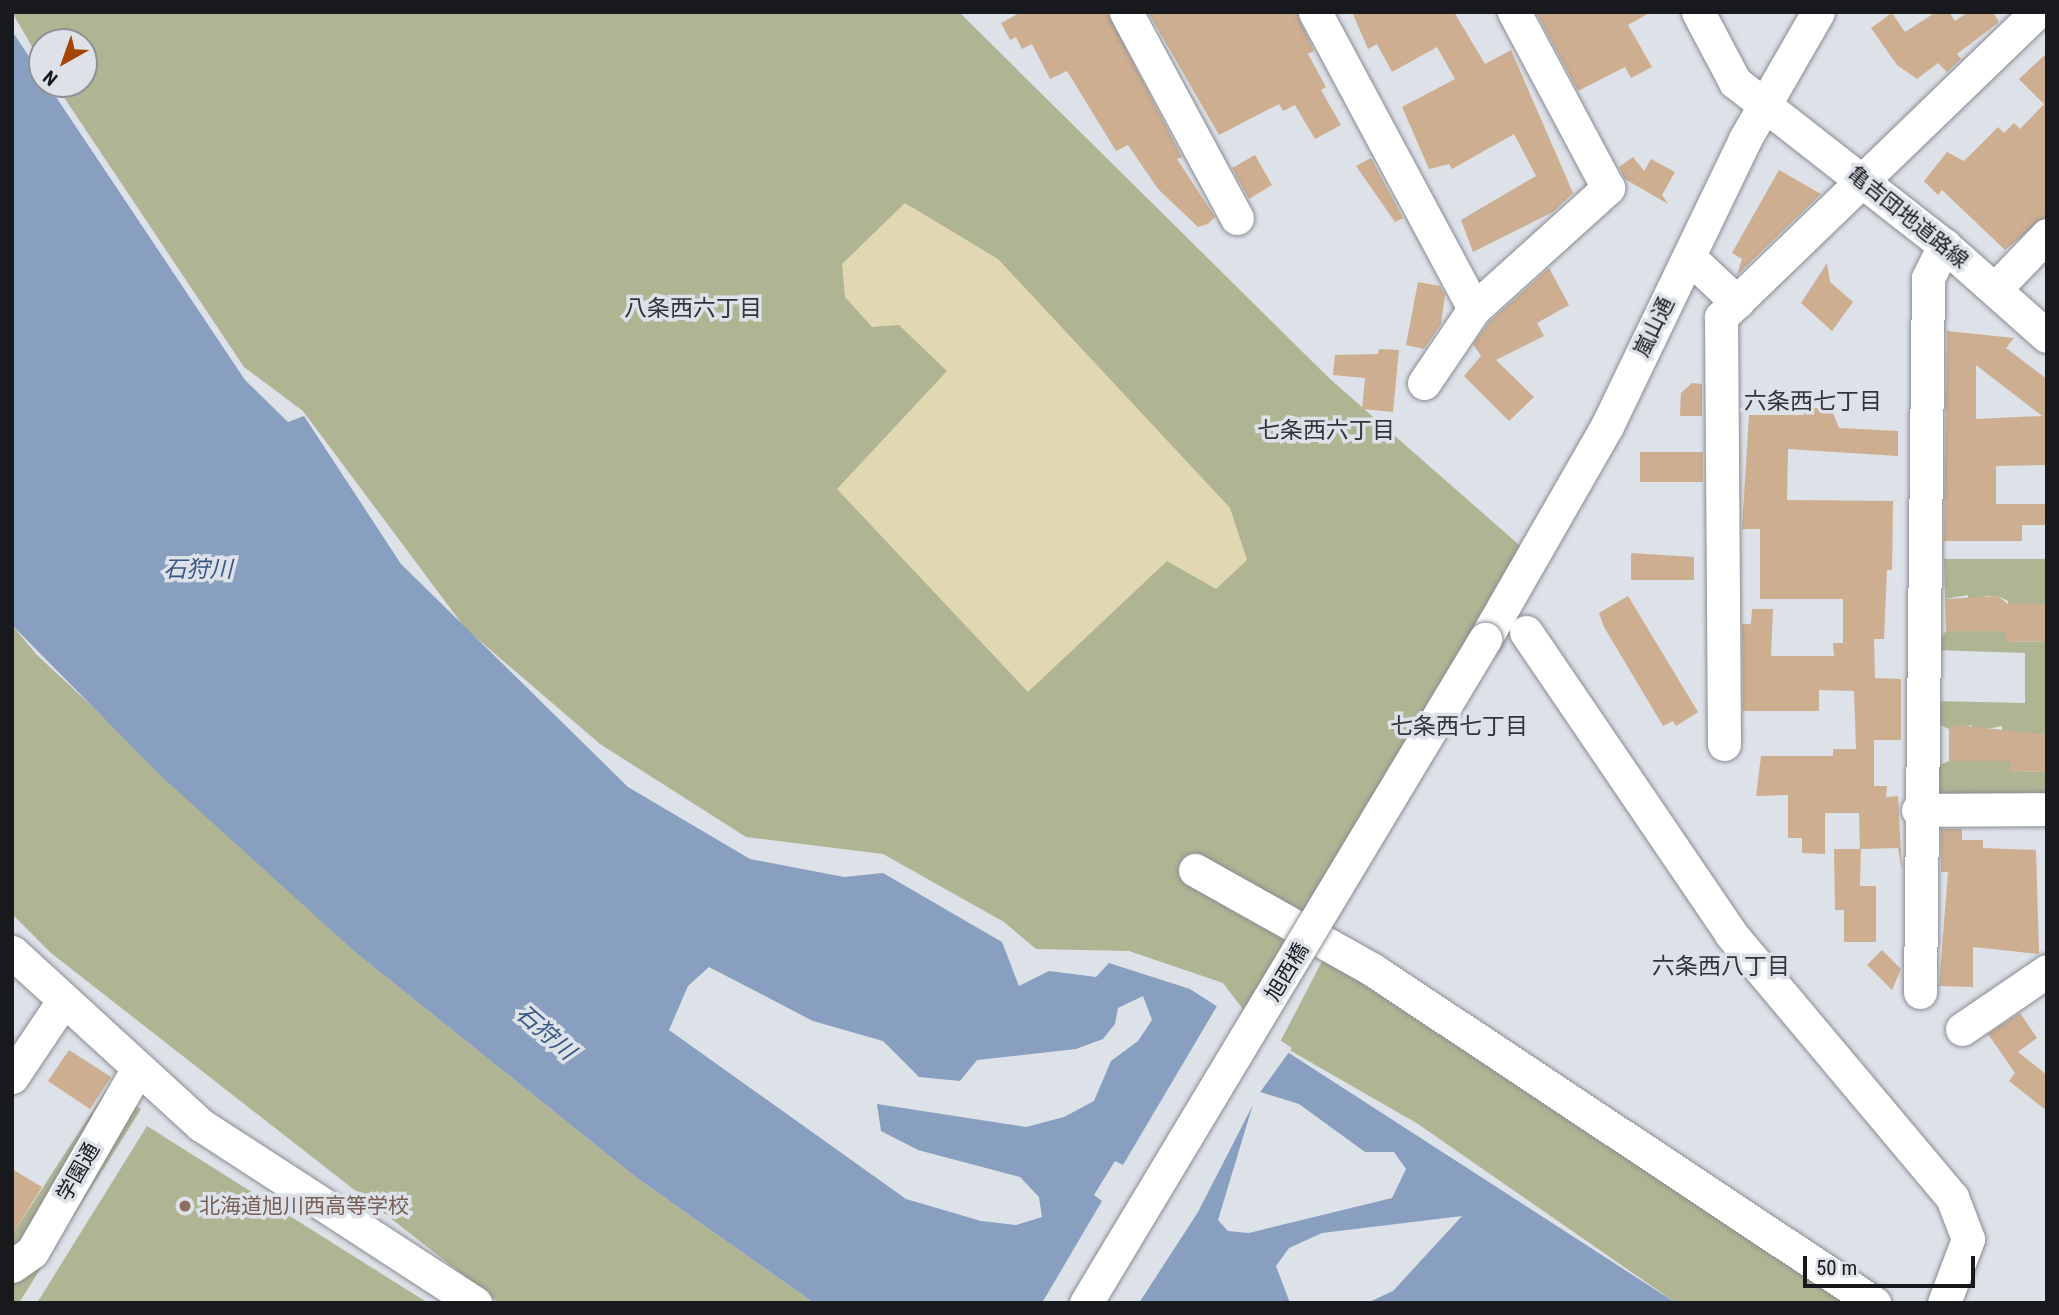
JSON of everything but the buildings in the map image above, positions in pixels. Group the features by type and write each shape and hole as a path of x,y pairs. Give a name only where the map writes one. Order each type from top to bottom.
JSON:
{"street":[{"path":"1126,12 1237,218"},
{"path":"1315,12 1474,309"},
{"path":"1424,383 1474,309 1608,188 1514,12"},
{"name":"亀吉団地道路線","path":"1698,12 1735,82 1944,245 2047,336"},
{"name":"嵐山通","path":"1485,639 1606,426 1763,105 1818,12"},
{"path":"1724,744 1721,317 2037,12"},
{"path":"1995,289 2047,235"},
{"path":"1920,992 1918,810 1928,278 1944,245"},
{"path":"1689,257 1737,302"},
{"path":"1526,632 1731,934 1952,1196 1968,1239 1944,1303"},
{"name":"旭西橋","path":"1086,1303 1485,639"},
{"path":"1918,810 2047,809"},
{"path":"1195,870 1373,970 1874,1303"},
{"path":"12,952 136,1072 201,1125 475,1303"},
{"path":"1962,1029 2047,971"},
{"path":"12,1077 63,1002"},
{"name":"学園通","path":"12,1266 32,1252 136,1072"}],"green space":[{"path":"12,12 959,12 1330,379 1534,558 1255,1025 1223,983 1129,951 1036,949 1004,922 883,854 746,837 600,744 465,628 303,411 244,367 64,98 98,98 98,28 28,28 28,40"},
{"path":"1944,559 2047,559 2047,604 2008,610 2008,601 1998,596 1985,596 1985,602 1968,603 1968,595 1945,599"},
{"path":"12,625 36,654 355,952 637,1178 814,1303 499,1303 51,953 12,914"},
{"path":"1946,631 2006,631 2007,642 2047,641 2047,735 2002,731 2002,726 1972,732 1972,725 1949,729 1932,721 1932,701 2025,703 2025,653 1933,650"},
{"path":"1949,761 2011,761 2011,771 2047,772 2047,809 1931,810 1932,768"},
{"path":"1330,946 1874,1303 1676,1303 1418,1124 1279,1044"},
{"path":"107,1089 141,1109 19,1303 12,1303 12,1235"},
{"name":"北海道旭川西高等学校","path":"147,1126 428,1303 37,1303"}],"sand":[{"path":"905,203 998,259 1230,508 1247,560 1216,589 1167,561 1028,692 837,489 947,371 899,325 872,327 845,297 842,264"}],"water":[{"name":"石狩川","path":"12,31 28,55 28,98 57,98 245,380 288,422 304,416 401,564 628,787 750,859 844,877 883,873 1002,942 1019,986 1049,971 1096,977 1109,963 1190,989 1676,1303 1367,1303 1393,1291 1462,1216 1322,1233 1289,1248 1276,1266 1290,1303 814,1303 637,1178 355,952 161,776 12,625","holes":["709,967 813,1021 883,1041 919,1077 960,1081 977,1060 1076,1049 1103,1039 1115,1024 1118,1008 1143,996 1152,1020 1138,1041 1111,1061 1094,1101 1064,1117 1026,1127 877,1104 881,1131 918,1150 1020,1177 1039,1197 1042,1217 1016,1225 981,1221 906,1199 669,1030 688,986","1257,1091 1299,1104 1365,1152 1394,1152 1406,1169 1392,1198 1249,1233 1228,1231 1218,1220"]}],"pier":[{"path":"1220,1001 1292,1048 1258,1095 1198,1212 1139,1303 1042,1303 1102,1201 1094,1195 1115,1161 1123,1165"}],"place":[{"name":"北海道旭川西高等学校","path":"185,1206"}],"district":[{"name":"八条西六丁目","path":"693,309"},
{"name":"六条西七丁目","path":"1813,402"},
{"name":"七条西六丁目","path":"1326,431"},
{"name":"七条西七丁目","path":"1459,727"},
{"name":"六条西八丁目","path":"1721,967"}]}
